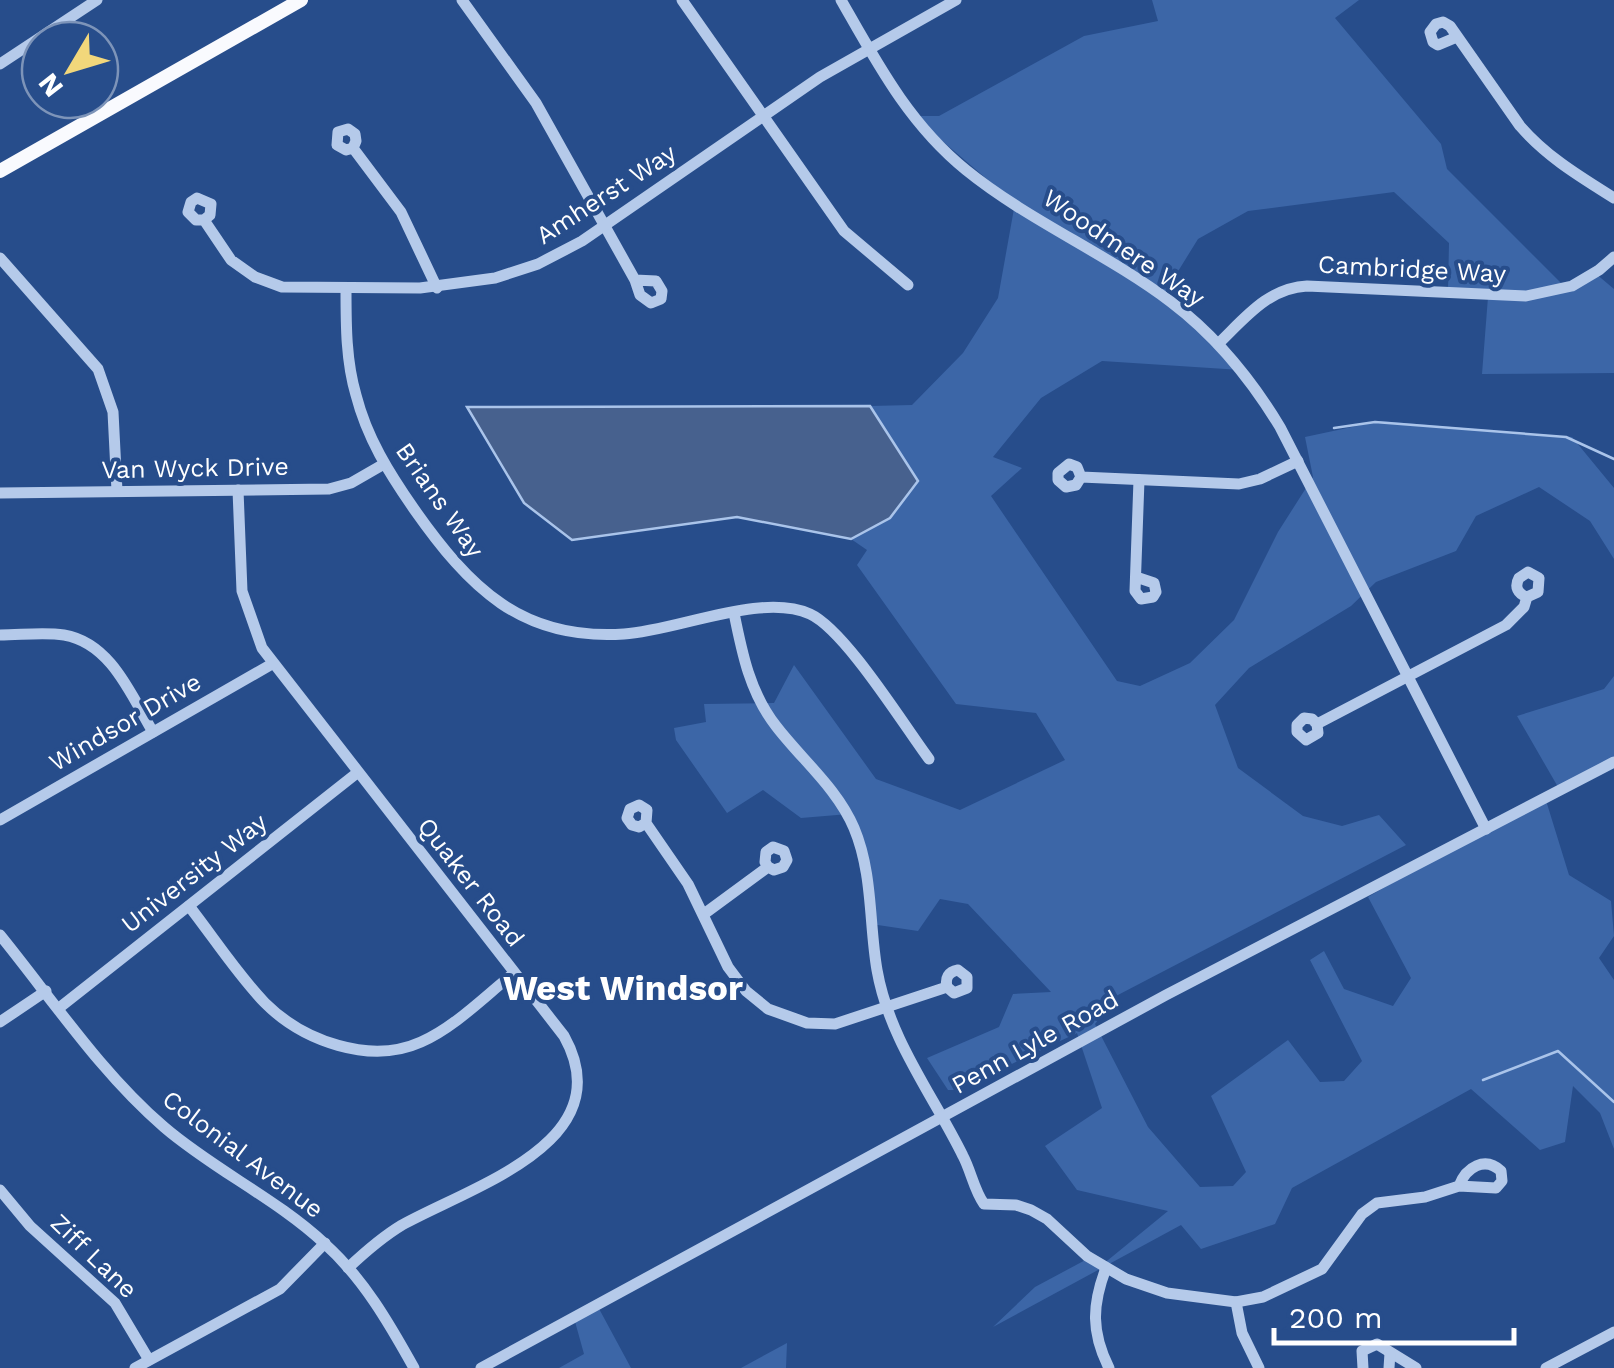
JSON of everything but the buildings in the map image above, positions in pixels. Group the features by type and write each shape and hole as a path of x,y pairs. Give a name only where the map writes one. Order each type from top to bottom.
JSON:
{"main road":[{"path":"120,96 301,0"},
{"path":"0,172 80,120"}],"street":[{"path":"74,20 97,0"},
{"path":"462,0 536,104 635,280"},
{"path":"682,0 844,231 908,285"},
{"name":"Woodmere Way","path":"841,0 911,115 965,170 1150,287 1218,344 1264,400 1486,829"},
{"name":"Amherst Way","path":"204,220 220,249 255,278 296,290 438,288 517,272 563,252 605,226 764,116 868,49 954,1"},
{"path":"1457,37 1533,141 1564,167 1614,198"},
{"path":"352,148 401,212 438,288"},
{"name":"Cambridge Way","path":"1218,344 1266,300 1296,287 1526,296 1572,286 1614,257"},
{"path":"0,258 90,357 105,383 113,412 116,492"},
{"name":"Brians Way","path":"346,290 346,342 365,423 384,464 467,578 500,604 532,620 569,631 629,634 760,607 785,607 822,620 839,636 929,759"},
{"path":"1081,478 1239,484 1260,480 1298,461"},
{"name":"Van Wyck Drive","path":"0,493 329,490 352,484 384,464"},
{"path":"1136,577 1140,480"},
{"name":"Quaker Road","path":"238,490 242,591 254,629 272,664 564,1036 574,1059 578,1084 568,1120 541,1150 401,1226 348,1268"},
{"path":"1318,724 1496,632 1514,617 1528,597"},
{"path":"734,613 748,675 764,709 837,797 855,830 865,866 876,967 887,1008 964,1156 984,1204 1016,1205 1030,1210 1106,1268 1167,1294 1236,1302 1263,1296 1322,1269 1362,1214 1378,1203 1425,1198 1459,1186 1496,1188 1502,1176 1497,1166 1475,1166 1463,1175 1459,1186"},
{"path":"0,635 60,634 97,650 115,668 153,732"},
{"name":"Windsor Drive","path":"0,820 272,664"},
{"name":"Penn Lyle Road","path":"481,1368 1166,995 1614,762"},
{"name":"University Way","path":"59,1008 357,773"},
{"path":"646,823 704,914 736,980 757,1001 780,1015 807,1023 835,1024 946,987"},
{"path":"704,914 768,867"},
{"path":"189,906 276,1013 305,1032 348,1048 393,1051 424,1041 514,973"},
{"name":"Colonial Avenue","path":"0,934 124,1088 164,1128 325,1243 384,1316 414,1368"},
{"path":"0,1022 46,991"},
{"name":"Ziff Lane","path":"0,1190 30,1226 115,1302 149,1360"},
{"path":"135,1368 280,1288 325,1243"},
{"path":"1106,1268 1094,1319 1099,1346 1109,1368"},
{"path":"1236,1302 1242,1333 1260,1368"},
{"path":"1546,1368 1614,1332"},
{"path":"1363,1368 1360,1357 1366,1347 1377,1344 1416,1368"},
{"path":"1389,1368 1390,1353"}],"shaded area":[{"path":"1152,0 1359,0 1335,18 1441,144 1447,169 1565,287 1595,273 1614,289 1614,373 1482,374 1488,297 1448,291 1449,243 1394,192 1248,211 1198,239 1164,294 1241,370 1102,361 1041,398 993,457 1022,468 991,496 1117,681 1140,686 1190,663 1234,620 1278,532 1313,477 1305,437 1380,421 1572,437 1614,488 1614,559 1590,521 1539,487 1476,516 1456,551 1376,582 1351,606 1249,668 1215,705 1238,768 1303,816 1342,826 1379,815 1406,845 1116,996 1095,1024 1148,1127 1200,1187 1233,1186 1246,1172 1211,1096 1288,1040 1320,1082 1344,1081 1362,1061 1310,960 1324,951 1344,989 1393,1006 1411,978 1368,897 1544,794 1569,875 1611,901 1614,936 1599,958 1614,980 1614,1149 1600,1113 1573,1086 1565,1142 1540,1150 1471,1089 1292,1188 1275,1224 1201,1249 1181,1225 993,1327 1035,1287 1091,1257 1102,1265 1168,1211 1077,1190 1045,1146 1102,1108 1077,1033 957,1090 948,1090 927,1058 999,1027 1013,994 1051,992 968,904 940,899 918,931 871,924 849,814 801,818 763,790 727,813 676,740 674,728 706,722 704,704 774,703 794,665 876,779 960,810 1065,760 1036,713 956,704 857,565 867,550 851,539 890,518 918,481 870,406 912,405 963,353 998,298 1015,203 913,116 939,116 1084,36 1158,21"},
{"path":"870,406 918,481 890,518 851,539 737,517 572,540 524,503 467,407"},
{"path":"1614,676 1614,759 1558,787 1517,716 1604,689"},
{"path":"597,1305 631,1368 559,1368 584,1354 574,1318"},
{"path":"787,1343 786,1368 741,1368"}],"waterway":[{"path":"1334,428 1375,422 1566,437 1614,459"},
{"path":"1483,1080 1558,1051 1614,1102"}],"district":[{"name":"West Windsor","path":"623,988"}]}
